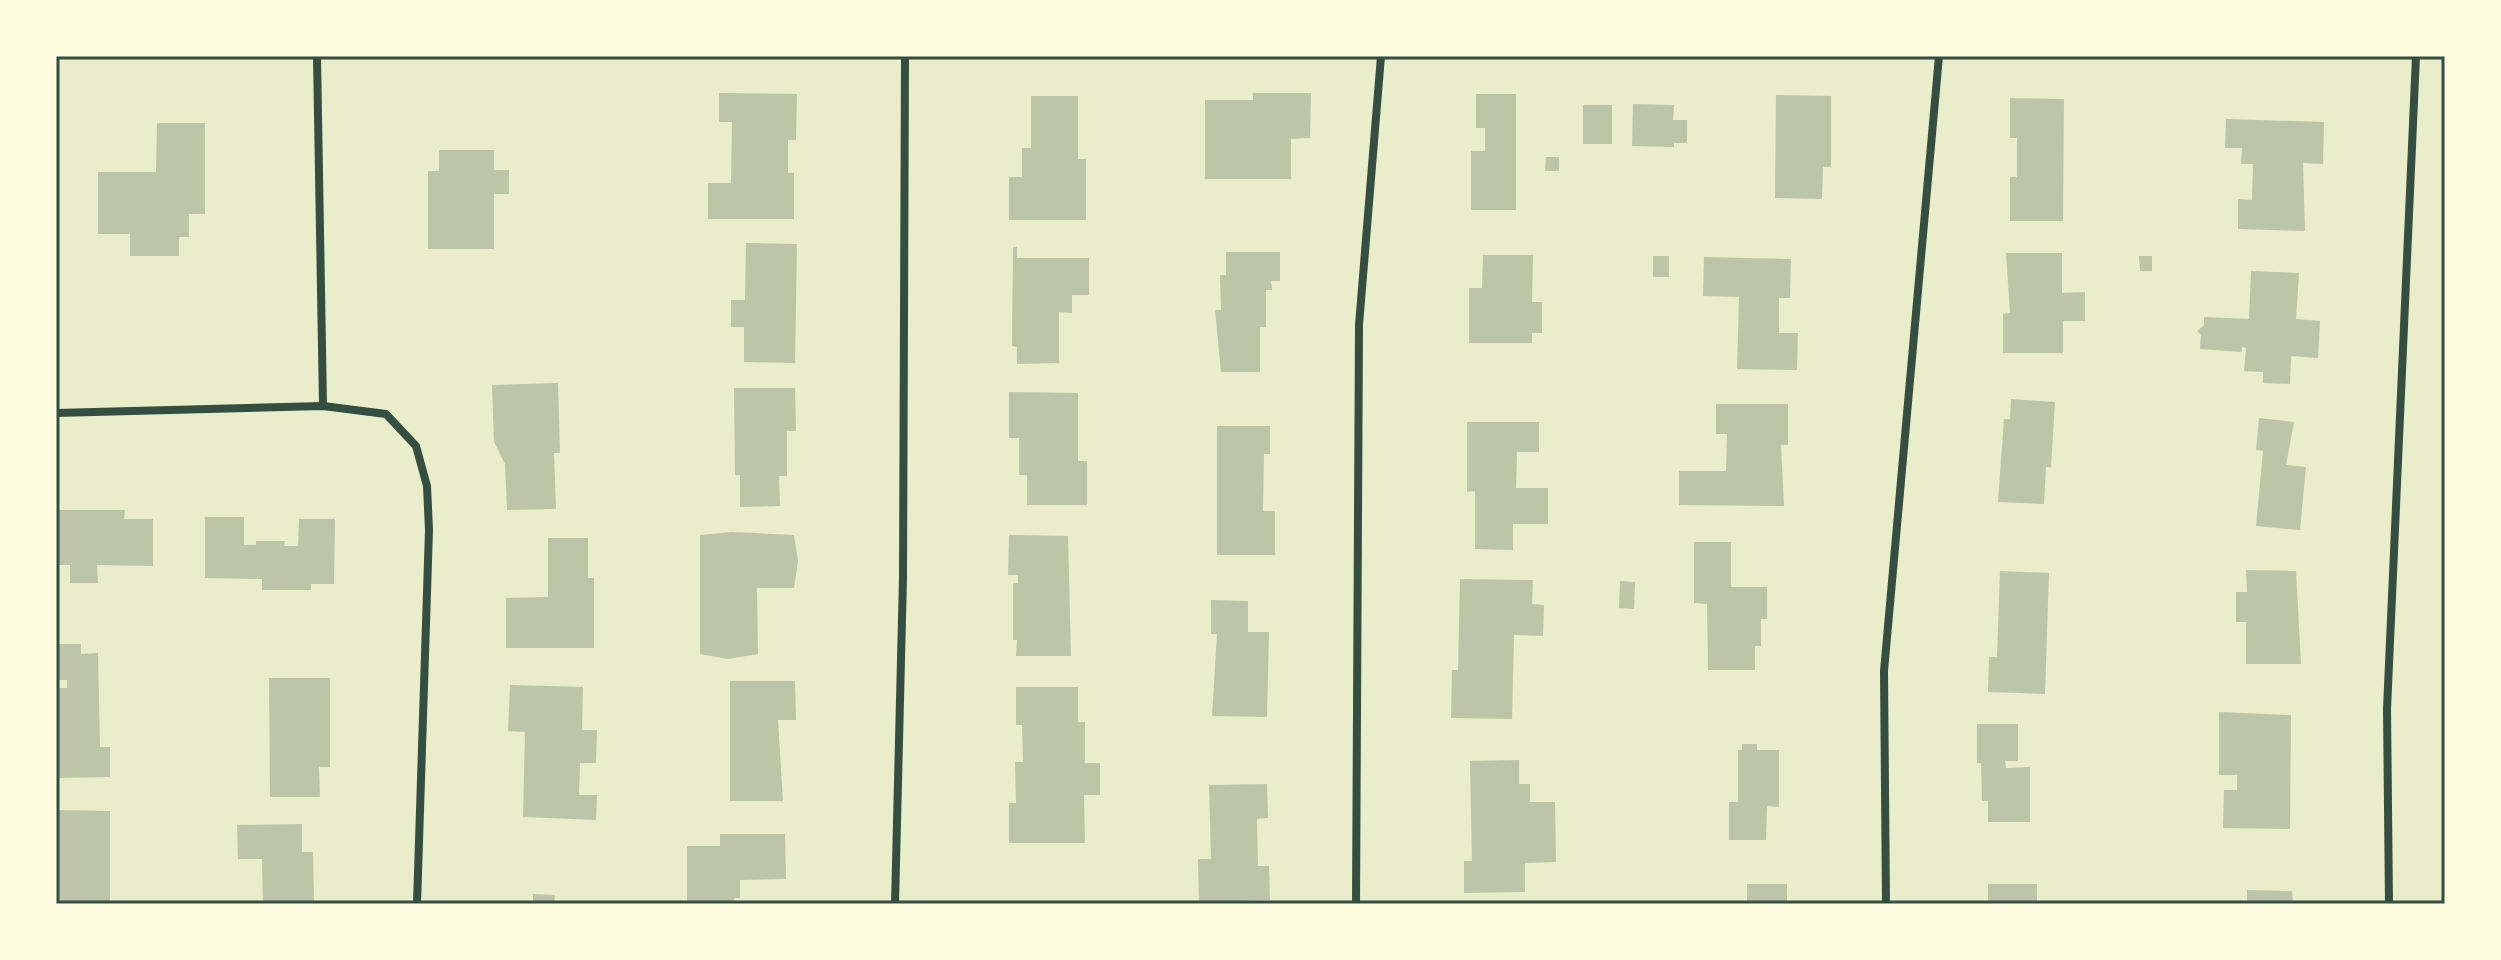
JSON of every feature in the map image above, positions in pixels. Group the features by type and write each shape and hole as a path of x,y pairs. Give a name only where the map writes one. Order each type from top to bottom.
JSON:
{"street":[{"path":"317,56 323,406"},
{"path":"895,904 903,578 905,56"},
{"path":"1356,904 1359,325 1381,56"},
{"path":"1886,904 1884,671 1939,56"},
{"path":"2389,904 2387,709 2416,56"},
{"path":"56,413 323,406 386,414 416,446 427,486 425,749 417,904"}],"building":[{"path":"719,93 797,94 796,140 788,140 788,173 794,173 794,219 708,219 708,183 731,183 732,122 719,122"},
{"path":"1253,93 1311,93 1310,138 1291,139 1291,179 1205,179 1205,100 1253,100"},
{"path":"1476,94 1516,94 1516,210 1471,210 1471,151 1485,151 1485,128 1476,128"},
{"path":"1776,95 1831,96 1831,167 1823,167 1822,199 1775,198"},
{"path":"1031,96 1078,96 1078,159 1086,159 1086,220 1009,220 1009,177 1022,177 1022,148 1031,148"},
{"path":"2010,98 2064,99 2063,221 2010,221 2010,177 2017,177 2017,138 2010,138"},
{"path":"1633,104 1674,105 1673,120 1687,120 1687,143 1674,143 1674,147 1632,146"},
{"path":"1583,105 1612,105 1612,144 1583,144"},
{"path":"2226,119 2324,122 2323,164 2303,163 2305,231 2238,229 2238,199 2252,200 2253,164 2241,164 2242,148 2225,148"},
{"path":"157,123 205,123 205,214 189,214 189,237 179,237 179,256 130,256 130,234 98,234 98,172 156,172"},
{"path":"439,150 494,150 494,170 509,170 509,194 494,194 494,249 428,249 428,171 439,171"},
{"path":"1546,157 1559,157 1559,171 1545,171"},
{"path":"746,243 797,244 795,363 744,362 744,327 731,327 731,300 745,300"},
{"path":"1013,247 1017,247 1017,258 1089,258 1089,295 1072,295 1072,313 1059,312 1059,363 1017,364 1017,347 1012,346"},
{"path":"1226,252 1280,252 1280,281 1271,281 1272,290 1266,290 1266,327 1260,327 1260,372 1221,372 1215,310 1221,310 1220,275 1226,275"},
{"path":"2006,253 2062,253 2062,293 2085,292 2085,321 2063,321 2063,353 2003,353 2003,314 2010,313"},
{"path":"1483,255 1533,255 1532,302 1542,302 1542,333 1532,333 1532,343 1469,343 1469,288 1482,288"},
{"path":"1653,256 1669,256 1669,277 1653,277"},
{"path":"2139,256 2152,256 2152,271 2140,271"},
{"path":"1704,257 1791,259 1790,298 1779,298 1779,333 1798,333 1797,370 1737,369 1739,297 1703,296"},
{"path":"2251,271 2299,273 2296,319 2320,321 2318,358 2291,356 2290,384 2263,383 2263,372 2244,371 2246,348 2242,347 2242,352 2200,349 2201,335 2197,331 2204,325 2204,317 2249,319"},
{"path":"558,383 560,453 554,453 556,509 507,510 505,464 494,442 492,385"},
{"path":"734,388 795,388 796,431 787,431 787,476 779,476 780,506 740,507 740,475 735,475"},
{"path":"1009,392 1078,393 1078,461 1087,461 1087,505 1027,505 1027,475 1019,475 1019,438 1009,438"},
{"path":"2011,399 2055,402 2051,467 2046,467 2044,504 1998,502 2004,419 2010,419"},
{"path":"1716,404 1788,404 1788,445 1781,445 1784,506 1679,505 1679,471 1726,471 1727,434 1716,434"},
{"path":"2259,418 2294,422 2286,465 2306,467 2300,530 2256,526 2263,451 2256,450"},
{"path":"1467,422 1539,422 1539,452 1517,452 1516,488 1548,488 1548,524 1513,524 1513,550 1475,549 1475,491 1467,492"},
{"path":"1217,426 1270,426 1270,454 1264,454 1263,511 1275,511 1275,555 1217,555"},
{"path":"56,510 125,510 124,519 153,519 153,566 97,565 98,583 70,583 70,565 56,565"},
{"path":"205,517 244,517 244,545 256,545 256,541 285,541 284,546 298,546 299,519 335,519 334,584 311,584 311,590 262,590 262,579 205,578"},
{"path":"731,532 794,535 798,561 794,588 757,588 758,654 728,659 700,654 700,535"},
{"path":"1009,535 1068,536 1071,656 1016,656 1013,583 1018,583 1018,575 1008,575"},
{"path":"548,538 588,538 588,578 594,578 594,648 506,648 506,598 548,597"},
{"path":"1694,542 1731,542 1731,587 1767,587 1767,619 1761,619 1761,646 1755,646 1755,670 1708,670 1707,604 1694,603"},
{"path":"2246,570 2296,571 2301,664 2246,664 2246,622 2236,622 2236,592 2247,592"},
{"path":"2000,571 2049,573 2045,694 1988,692 1989,657 1997,657"},
{"path":"1460,579 1533,580 1532,604 1544,605 1543,636 1514,635 1512,719 1451,718 1452,670 1458,670"},
{"path":"1620,581 1635,582 1634,609 1619,608"},
{"path":"1211,600 1248,601 1248,632 1269,632 1267,717 1212,716 1217,634 1211,634"},
{"path":"56,644 81,644 81,654 98,653 100,747 110,747 110,777 56,778 56,705 59,705 59,688 67,688 67,680 56,680"},
{"path":"269,678 330,678 330,767 319,767 320,797 270,797"},
{"path":"730,681 795,681 796,720 778,720 783,801 730,801"},
{"path":"510,685 583,687 582,730 597,730 596,763 580,763 579,795 597,795 596,820 523,817 525,732 508,731"},
{"path":"1016,687 1078,687 1078,722 1085,722 1085,763 1100,763 1100,795 1084,795 1085,843 1009,843 1009,803 1016,803 1015,762 1023,762 1022,725 1016,725"},
{"path":"2219,712 2291,715 2290,829 2223,828 2224,790 2237,790 2237,775 2219,775"},
{"path":"1977,724 2018,724 2018,761 2005,761 2006,768 2030,767 2030,822 1988,822 1988,801 1982,801 1981,763 1977,763"},
{"path":"1742,744 1757,744 1757,750 1779,750 1779,807 1767,806 1766,840 1729,840 1729,802 1738,802 1738,750 1742,750"},
{"path":"1519,760 1519,784 1530,784 1530,802 1555,802 1556,862 1525,863 1525,892 1464,893 1464,861 1472,861 1470,761"},
{"path":"1267,784 1268,818 1257,819 1258,866 1269,866 1270,900 1199,902 1198,859 1211,859 1209,785"},
{"path":"56,810 110,811 110,904 56,904"},
{"path":"302,824 302,852 313,852 314,904 263,904 262,859 238,859 237,825"},
{"path":"720,834 785,834 786,879 740,880 740,898 734,898 734,904 687,904 687,846 720,846"},
{"path":"1747,884 1787,884 1787,904 1747,904"},
{"path":"1988,884 2037,884 2037,904 1988,904"},
{"path":"2247,890 2292,891 2293,904 2247,904"},
{"path":"533,894 555,895 554,904 533,904"}]}
